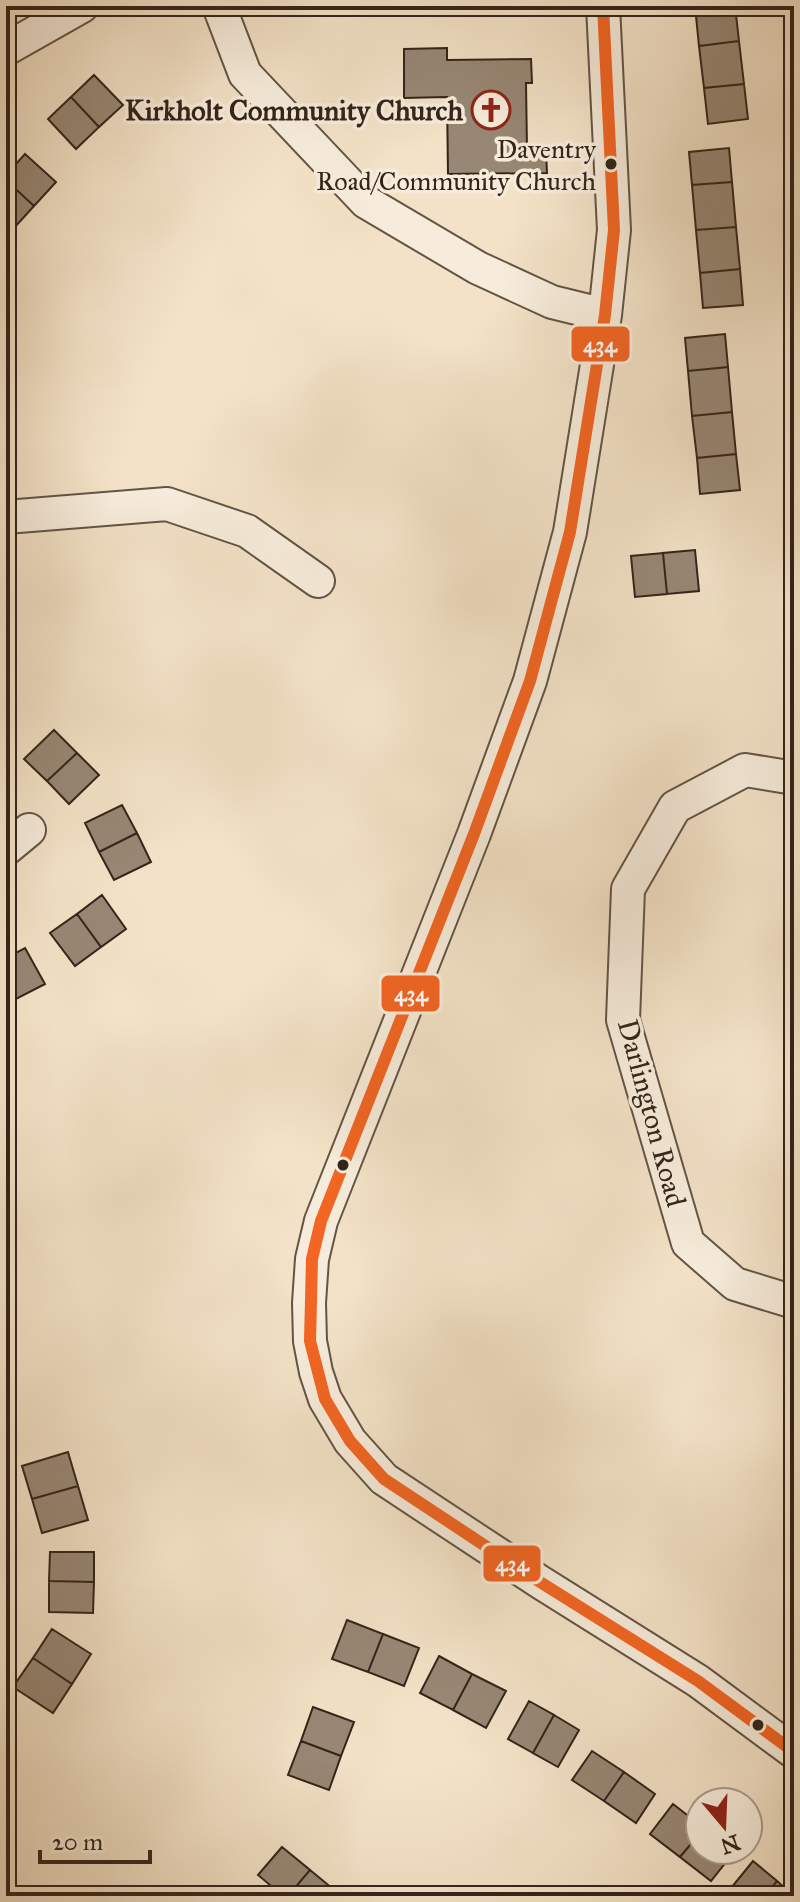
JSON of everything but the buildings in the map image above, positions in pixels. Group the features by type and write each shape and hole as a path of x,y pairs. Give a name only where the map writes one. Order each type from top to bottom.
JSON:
{"street":[{"path":"6,49 82,6"},
{"path":"219,6 245,74 366,202 478,268 552,302 605,315"},
{"path":"603,6 614,230 605,315 570,532 530,681 474,834 321,1221 312,1259 310,1341 325,1399 350,1441 384,1479 698,1681 794,1752"},
{"path":"6,517 167,504 247,531 318,581"},
{"name":"Darlington Road","path":"794,778 745,770 675,807 628,889 623,1020 688,1243 735,1284 794,1302"}],"transit line":[{"name":"434","path":"603,6 614,230 605,315 570,532 530,681 474,834 321,1221 312,1259 310,1341 325,1399 350,1441 384,1479 698,1681 794,1752"}],"place":[{"name":"Kirkholt Community Church","path":"491,110"},
{"name":"Daventry Road/Community Church","path":"611,164"}]}
